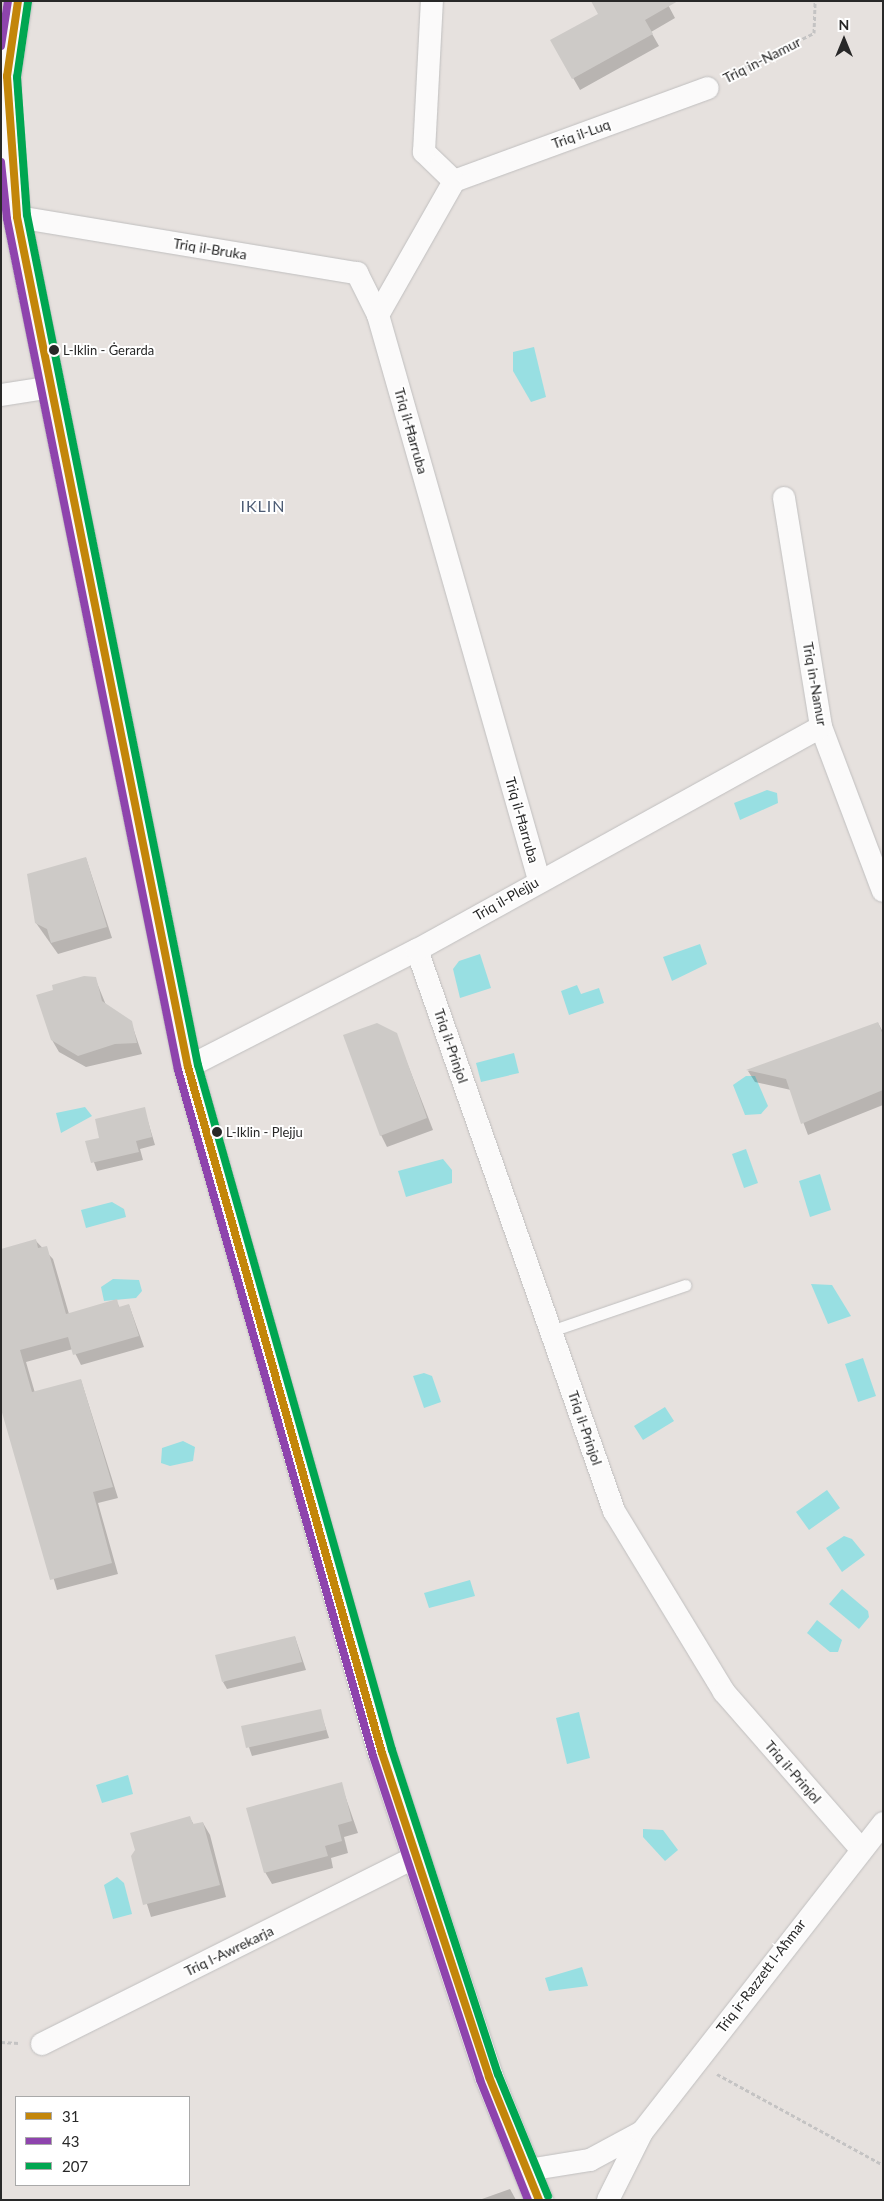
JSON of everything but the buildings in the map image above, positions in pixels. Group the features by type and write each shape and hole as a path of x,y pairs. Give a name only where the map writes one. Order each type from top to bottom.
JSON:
{"street":[{"path":"18,1 7,112 17,217 188,1067 415,1857 489,2077 539,2200"},
{"path":"378,315 454,180 424,152 432,1"},
{"name":"Triq il-Luq","path":"454,180 708,88"},
{"name":"Triq il-Bruka","path":"17,217 357,273 378,315"},
{"name":"Triq il-Ħarruba","path":"378,315 540,880"},
{"path":"1,395 52,387"},
{"name":"Triq in-Namur","path":"784,498 821,727 883,891"},
{"name":"Triq il-Plejju","path":"188,1067 417,950 540,880 821,727"},
{"name":"Triq il-Prinjol","path":"417,950 619,1519 724,1692 860,1848"},
{"name":"Triq ir-Razzett l-Aħmar","path":"608,2200 642,2132 860,1848 883,1823"},
{"name":"Triq l-Awrekarja","path":"42,2044 415,1857"},
{"name":"Triq ir-Razzett l-Aħmar","path":"528,2170 590,2160 642,2132"}],"lane":[{"path":"551,1331 685,1285"}],"path":[{"name":"Triq in-Namur","path":"708,88 743,66 814,33 815,1"},
{"path":"695,2062 883,2165"}],"water":[{"path":"534,347 546,397 531,402 513,371 513,352"},
{"path":"767,790 777,793 778,803 740,820 734,803"},
{"path":"700,944 707,964 672,981 663,957"},
{"path":"480,954 491,988 460,998 453,969 459,961"},
{"path":"577,985 581,994 599,988 604,1003 569,1015 561,991"},
{"path":"514,1053 519,1073 481,1082 476,1063"},
{"path":"746,1076 755,1076 768,1106 761,1114 745,1115 733,1085"},
{"path":"85,1107 92,1116 61,1133 56,1113"},
{"path":"746,1149 758,1183 744,1188 732,1154"},
{"path":"443,1159 452,1170 452,1183 406,1197 398,1171"},
{"path":"820,1174 831,1210 810,1217 799,1181"},
{"path":"112,1202 124,1209 126,1217 86,1228 81,1210"},
{"path":"113,1279 139,1280 142,1291 136,1298 104,1301 101,1287"},
{"path":"811,1284 832,1285 851,1316 828,1324"},
{"path":"863,1358 876,1396 858,1402 845,1364"},
{"path":"424,1373 432,1376 441,1402 424,1408 413,1376"},
{"path":"665,1407 674,1421 643,1440 634,1426"},
{"path":"183,1441 195,1447 193,1461 170,1466 161,1463 162,1448"},
{"path":"827,1490 840,1508 809,1530 796,1512"},
{"path":"844,1536 852,1539 865,1555 842,1572 826,1548"},
{"path":"470,1580 475,1596 429,1608 424,1593"},
{"path":"842,1589 868,1611 869,1617 859,1629 829,1604"},
{"path":"817,1620 842,1640 838,1652 830,1652 807,1633"},
{"path":"579,1712 590,1758 567,1764 556,1718"},
{"path":"128,1775 133,1794 102,1803 96,1785"},
{"path":"643,1829 663,1830 678,1850 665,1861 643,1837"},
{"path":"117,1877 124,1883 132,1914 113,1919 104,1885"},
{"path":"582,1967 588,1986 549,1991 545,1978"}],"transit line":[{"name":"43","path":"1,46 8,1"},
{"name":"31","path":"18,1 7,76 17,217 188,1067 382,1753 489,2077 539,2200"},
{"name":"207","path":"28,2 17,77 27,215 198,1065 392,1750 498,2074 548,2196"},
{"name":"43","path":"1,162 7,219 178,1070 373,1756 480,2080 528,2200"}],"place":[{"name":"L-Iklin - Ġerarda","path":"54,350"},
{"name":"L-Iklin - Plejju","path":"217,1132"}],"district":[{"name":"IKLIN","path":"263,506"}]}
